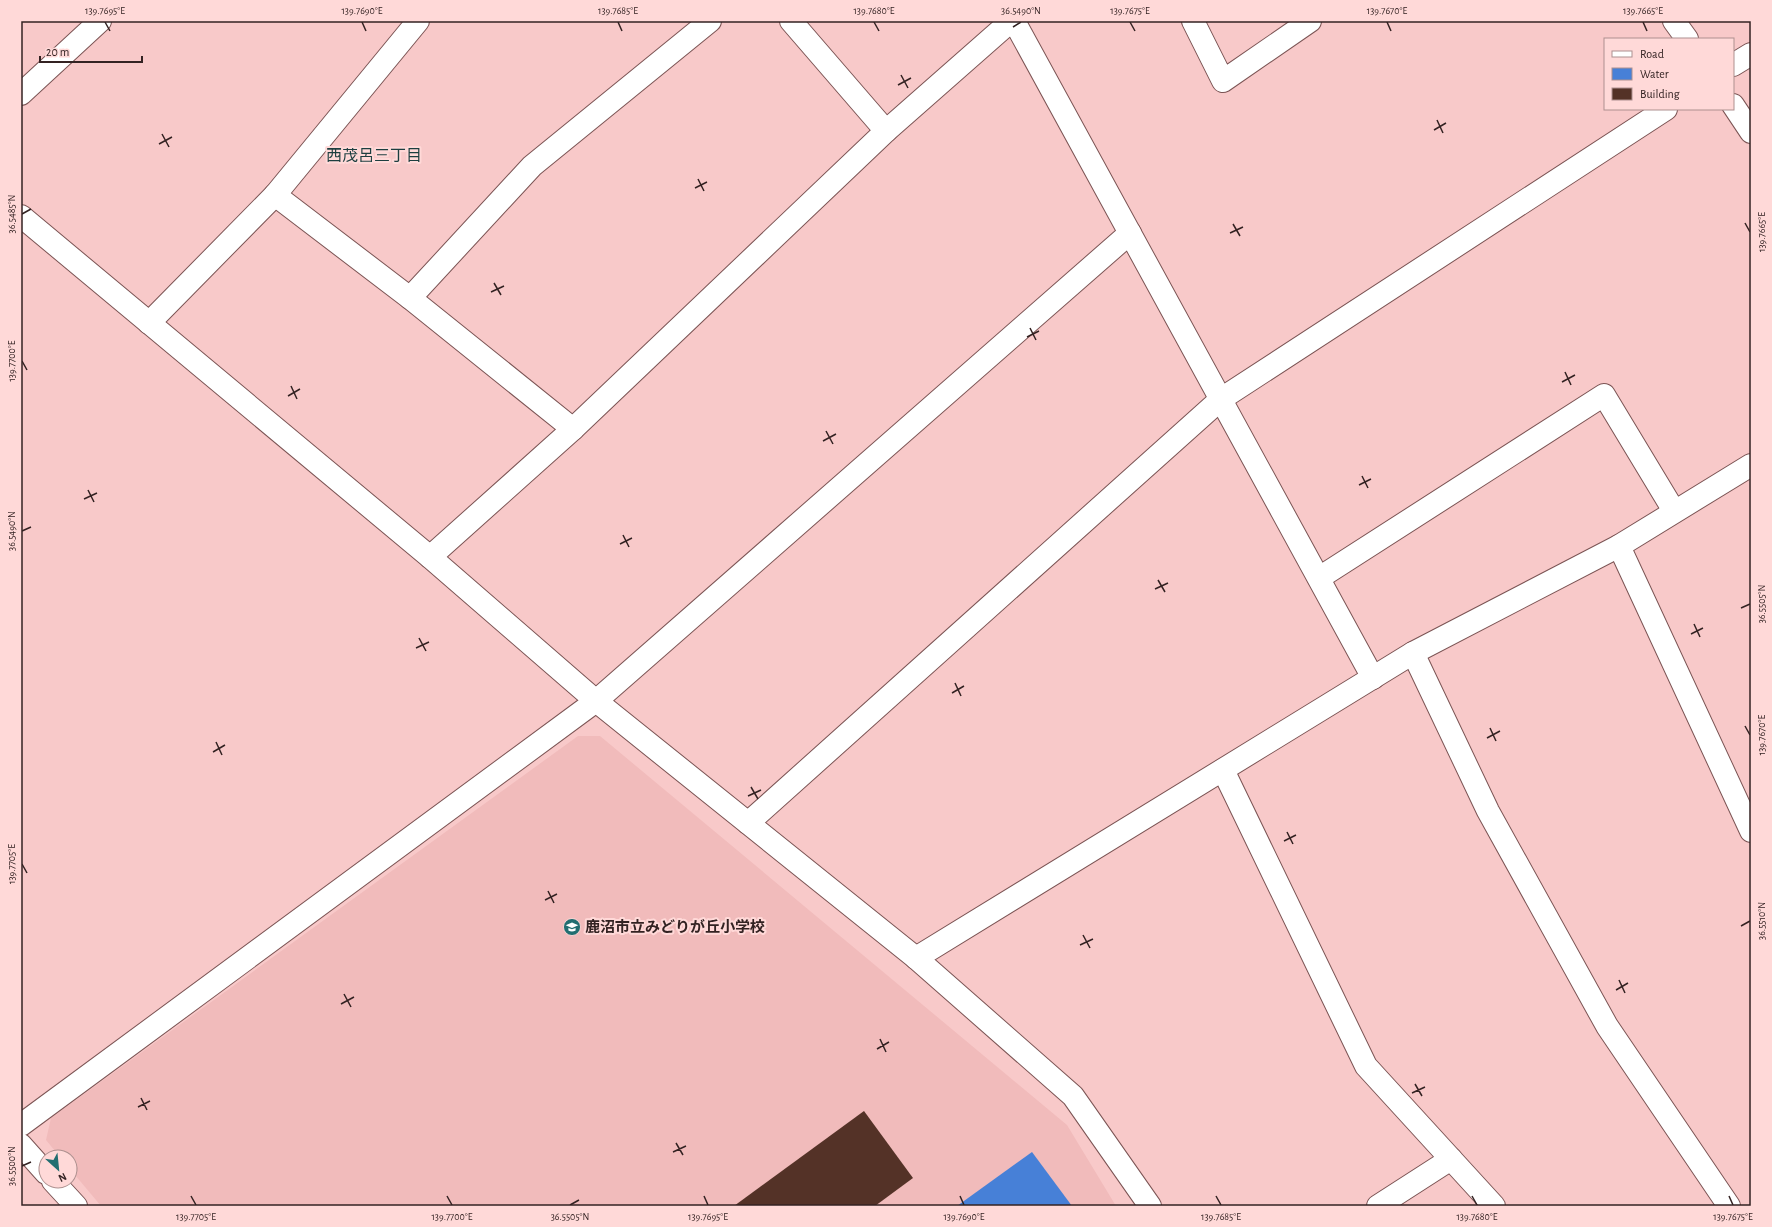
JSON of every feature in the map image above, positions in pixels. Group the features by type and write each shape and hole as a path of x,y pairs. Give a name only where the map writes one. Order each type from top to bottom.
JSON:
{"street":[{"path":"21,94 100,21"},
{"path":"149,323 276,195 418,21"},
{"path":"410,298 532,166 710,21"},
{"path":"791,21 886,131"},
{"path":"430,557 573,429 886,131 1012,21 1130,233 1373,678"},
{"path":"1193,21 1224,81 1310,21"},
{"path":"1674,21 1686,38"},
{"path":"1734,64 1751,54"},
{"path":"1734,106 1751,132"},
{"path":"748,823 1221,399 1664,110"},
{"path":"276,195 410,298 573,429"},
{"path":"21,216 430,557 596,701 916,958 1073,1096 1150,1206"},
{"path":"21,1125 596,701 1130,233"},
{"path":"1319,578 1604,395 1674,511"},
{"path":"916,958 1414,653 1619,546 1751,465"},
{"path":"1619,546 1751,831"},
{"path":"1414,653 1488,811 1607,1026 1730,1206"},
{"path":"1223,770 1366,1066 1494,1206"},
{"path":"21,1145 38,1164"},
{"path":"1378,1206 1451,1159"},
{"path":"60,1189 76,1206"}],"shaded area":[{"name":"鹿沼市立みどりが丘小学校","path":"578,736 600,736 1067,1125 1116,1206 101,1206 78,1179 78,1149 53,1149 46,1140 51,1118"}],"water":[{"path":"1032,1152 1072,1206 957,1206"}],"building":[{"path":"864,1111 913,1178 875,1206 734,1206"}],"place":[{"name":"鹿沼市立みどりが丘小学校","path":"572,927"}],"district":[{"name":"西茂呂三丁目","path":"374,155"}]}
